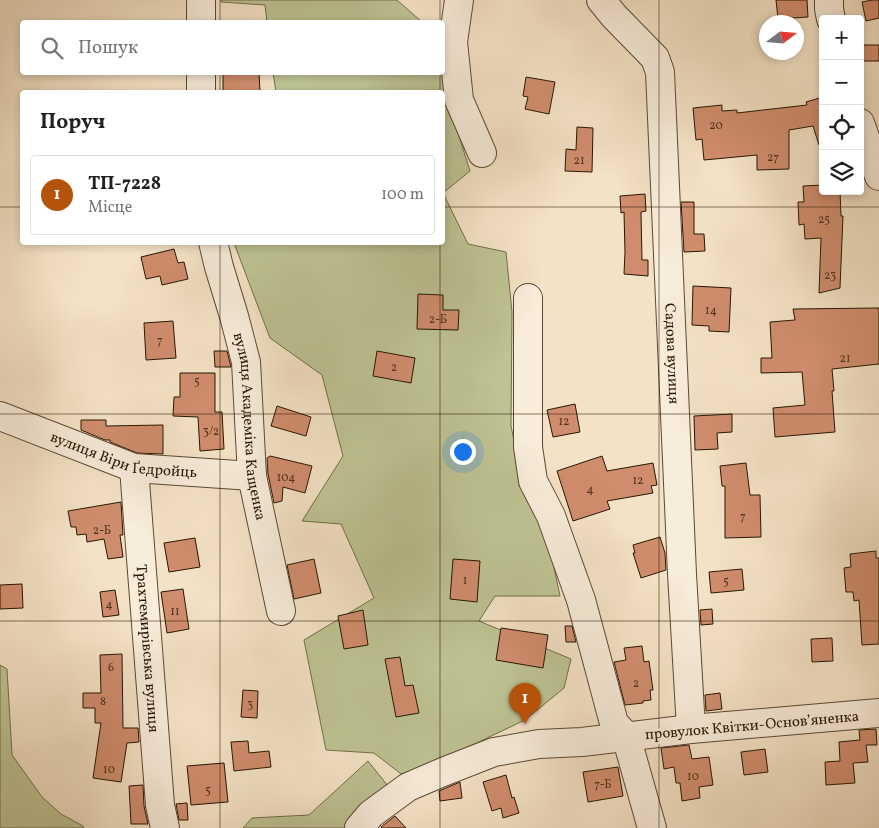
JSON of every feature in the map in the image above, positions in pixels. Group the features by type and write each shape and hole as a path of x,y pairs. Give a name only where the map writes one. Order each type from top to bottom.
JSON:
{"street":[{"path":"201,0 201,20"},
{"path":"459,0 453,42 459,100 482,153"},
{"name":"Садова вулиця","path":"601,0 655,58 660,72 682,574 691,729"},
{"path":"829,0 830,15"},
{"path":"201,75 201,90"},
{"path":"864,134 879,176"},
{"name":"вулиця Академіка Кащенка","path":"214,245 246,362 252,476 281,611"},
{"name":"провулок Квітки-Основʼяненка","path":"528,298 528,447 533,481 550,516 581,600 614,723 626,736 652,828"},
{"name":"вулиця Віри Ґедройць","path":"0,416 134,468 252,476"},
{"name":"Трахтемирівська вулиця","path":"134,468 160,805 165,828"},
{"name":"провулок Квітки-Основʼяненка","path":"359,828 371,814 408,787 494,752 538,744 582,742 691,729 879,713"}],"green space":[{"path":"221,0 397,0 420,20 267,20 265,5 221,2"},
{"path":"273,75 443,75 470,171 445,191 445,90 276,90"},
{"path":"445,197 468,244 506,252 512,312 511,426 524,490 549,544 560,596 495,596 479,621 571,659 564,688 525,720 405,777 374,753 326,750 304,640 374,598 341,524 302,521 343,456 322,375 270,338 235,245 445,245"},
{"path":"0,665 7,669 12,755 42,797 61,814 84,828 0,828"},
{"path":"368,761 396,796 359,828 243,828 252,818 309,815"}],"building":[{"path":"776,0 807,0 808,17 804,17 804,15 778,15"},
{"path":"879,0 879,18 866,21 862,2"},
{"path":"864,45 879,45 879,61 864,61"},
{"path":"223,75 259,75 260,90 223,90"},
{"path":"526,77 555,82 549,114 525,109 528,97 523,96"},
{"path":"819,98 819,145 813,126 789,130 789,169 757,170 757,155 704,160 702,139 696,140 693,108 722,105 722,111 737,110 737,113 807,105 806,102"},
{"path":"577,127 593,128 592,172 565,171 566,149 576,150"},
{"path":"819,185 819,195 840,195 841,216 843,216 840,288 819,293 821,238 805,239 804,224 799,225 798,202 804,202 803,186"},
{"path":"645,194 646,211 641,212 642,260 648,260 648,276 624,274 624,212 621,213 620,196"},
{"path":"681,202 694,202 694,234 704,234 705,251 684,252"},
{"path":"174,249 178,263 184,262 188,279 162,285 160,276 146,279 141,257"},
{"path":"693,286 731,288 729,332 709,331 709,326 692,325"},
{"path":"418,294 443,295 443,310 459,310 458,330 417,329"},
{"path":"879,308 879,364 832,369 835,432 775,437 773,408 805,405 802,372 761,373 761,358 772,358 770,322 795,320 793,309"},
{"path":"173,321 176,358 146,360 144,323"},
{"path":"214,351 227,351 231,367 215,367"},
{"path":"377,351 415,358 411,383 373,376"},
{"path":"180,373 215,373 215,412 222,412 224,449 200,451 198,417 173,416 174,397 180,397"},
{"path":"575,404 580,432 553,437 547,410"},
{"path":"277,406 311,417 306,436 271,426"},
{"path":"732,414 732,432 717,433 718,449 695,450 694,416"},
{"path":"81,420 106,420 106,426 163,425 163,454 137,453 110,442 110,440 105,440 81,430"},
{"path":"270,456 312,466 305,493 283,487 282,501 274,503 268,474 267,458"},
{"path":"602,456 607,471 653,463 657,485 651,486 653,493 607,501 610,509 573,521 557,471"},
{"path":"746,463 750,495 760,495 761,537 725,538 725,486 722,486 720,466"},
{"path":"121,502 123,535 120,535 123,557 108,559 104,539 87,542 86,534 77,535 76,527 71,527 68,511"},
{"path":"660,537 665,553 666,570 641,578 633,553 635,553 633,545"},
{"path":"195,538 200,567 169,572 164,543"},
{"path":"876,551 876,558 879,558 879,644 862,645 859,600 854,601 853,592 846,592 844,568 851,567 850,554"},
{"path":"314,559 321,593 294,599 287,565"},
{"path":"453,559 480,561 477,602 450,599"},
{"path":"742,569 744,590 711,593 709,572"},
{"path":"22,584 23,608 0,609 0,585"},
{"path":"183,589 189,629 167,633 161,592"},
{"path":"115,590 119,615 103,617 100,592"},
{"path":"712,609 713,624 701,625 700,610"},
{"path":"363,610 368,645 344,649 338,616"},
{"path":"565,626 572,626 576,642 566,642"},
{"path":"501,628 548,635 543,668 496,660"},
{"path":"832,638 833,661 812,662 811,639"},
{"path":"642,646 644,662 649,661 653,690 650,690 651,700 625,705 614,662 626,660 624,648"},
{"path":"122,654 123,728 138,728 139,742 127,743 121,782 93,778 101,723 95,723 95,708 83,708 83,693 101,693 100,655"},
{"path":"400,657 405,686 413,685 419,713 396,717 385,659"},
{"path":"243,690 258,691 257,718 241,717"},
{"path":"720,693 722,709 706,711 705,695"},
{"path":"876,729 877,745 866,745 868,762 853,763 855,783 826,785 825,762 840,761 839,742 860,740 859,730"},
{"path":"248,741 249,753 269,751 271,767 234,771 231,742"},
{"path":"689,745 692,759 709,757 713,785 699,787 700,798 682,801 680,783 676,783 674,767 664,769 661,748"},
{"path":"765,749 768,772 744,775 741,752"},
{"path":"224,763 228,802 191,805 187,766"},
{"path":"618,767 623,796 588,802 583,772"},
{"path":"506,775 512,798 514,797 519,813 503,818 501,808 492,811 483,782"},
{"path":"460,782 462,798 440,801 439,791"},
{"path":"143,785 144,806 148,824 131,824 129,786"},
{"path":"187,803 188,820 179,820 176,804"},
{"path":"395,816 406,828 381,827"}],"place":[{"name":"ТП-7228","path":"525,724"}]}
